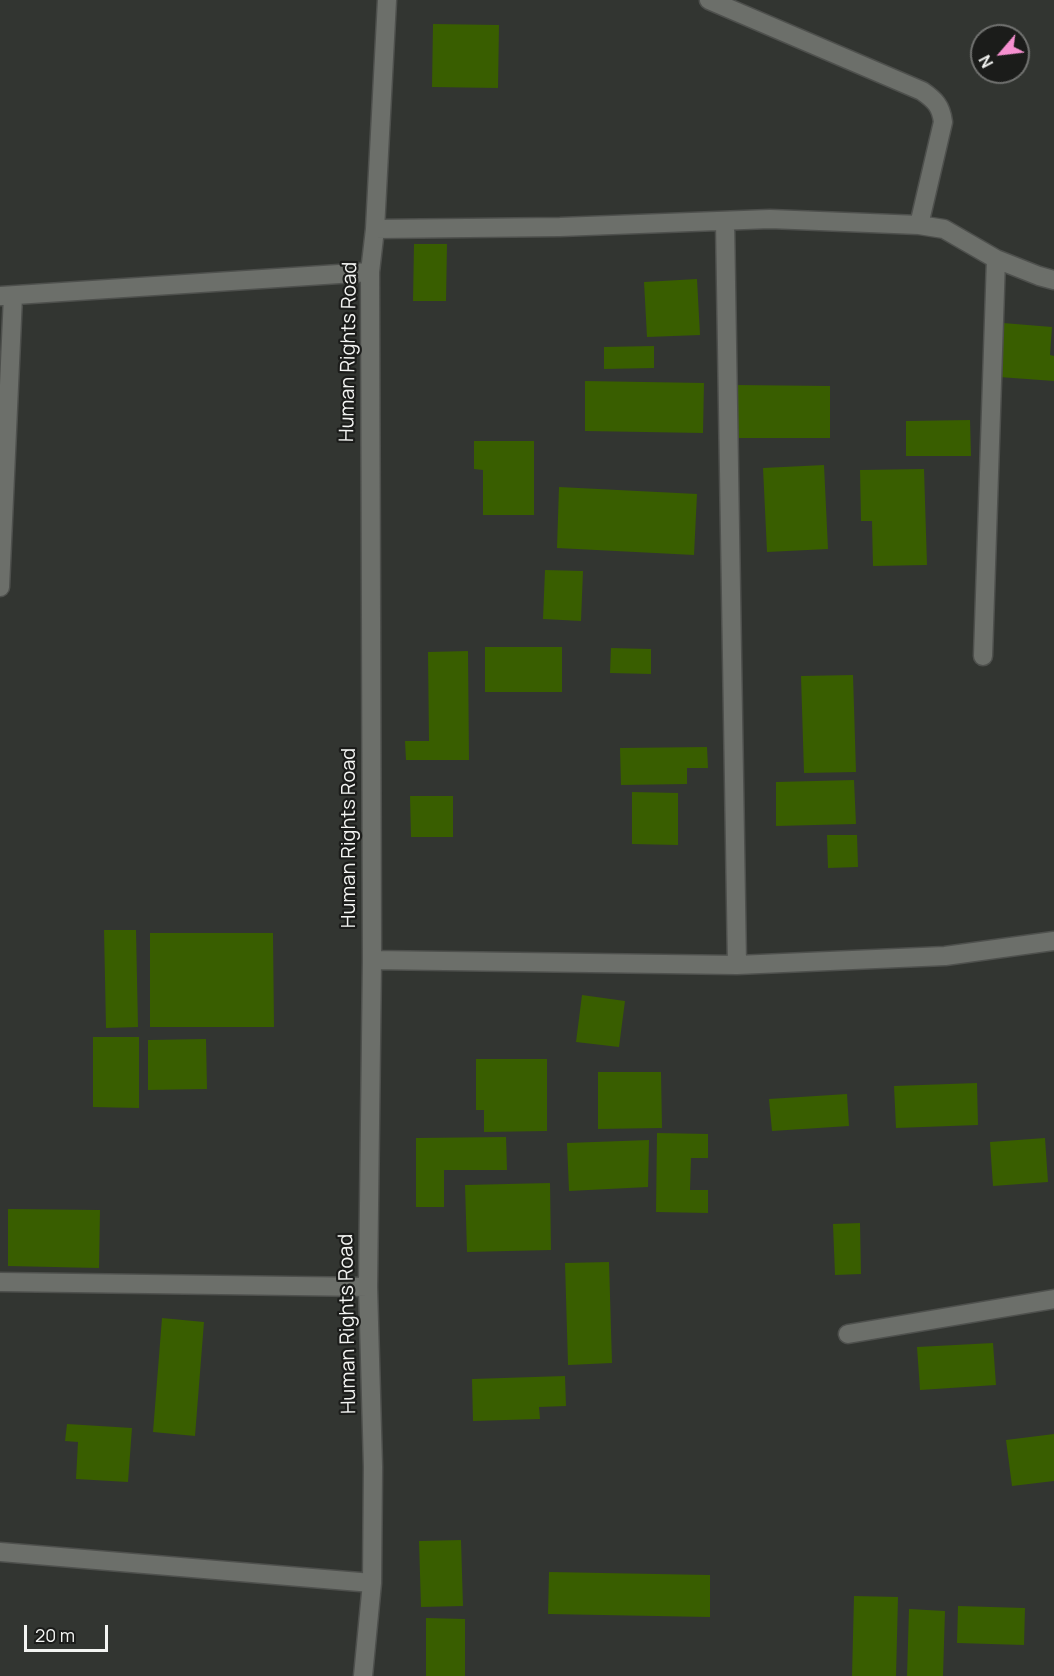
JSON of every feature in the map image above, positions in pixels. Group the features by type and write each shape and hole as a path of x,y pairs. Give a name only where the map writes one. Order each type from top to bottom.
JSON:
{"street":[{"name":"Human Rights Road","path":"363,1676 372,1583 373,1467 368,1287 372,960 370,272 375,230 387,0"},
{"path":"709,0 922,91 933,99 941,108 943,122 919,225"},
{"path":"375,230 560,227 770,219 919,225 944,229 996,259 1054,280"},
{"path":"725,221 737,964"},
{"path":"983,656 996,259"},
{"path":"0,587 6,296 370,272"},
{"path":"372,960 737,964 945,956 1054,941"},
{"path":"0,1282 368,1287"},
{"path":"848,1334 1054,1299"},
{"path":"0,1552 372,1583"}],"building":[{"path":"433,24 499,25 498,88 432,87"},
{"path":"414,244 447,244 446,301 413,301"},
{"path":"697,279 700,335 647,337 644,282"},
{"path":"1003,323 1052,327 1050,355 1054,356 1054,381 999,377"},
{"path":"654,346 654,368 604,369 604,347"},
{"path":"585,381 704,383 703,433 585,431"},
{"path":"737,385 830,386 830,438 737,438"},
{"path":"970,420 971,456 906,456 906,421"},
{"path":"474,441 534,441 534,515 483,515 483,470 474,469"},
{"path":"824,465 828,549 767,552 763,468"},
{"path":"924,469 927,565 873,566 872,521 861,521 860,470"},
{"path":"559,487 697,494 694,555 557,548"},
{"path":"545,570 583,571 581,621 543,619"},
{"path":"485,647 562,647 562,692 485,692"},
{"path":"611,648 651,649 651,674 610,673"},
{"path":"468,651 469,760 406,760 405,741 429,741 428,652"},
{"path":"853,675 856,772 804,773 801,676"},
{"path":"707,747 708,768 687,768 687,784 621,785 620,748"},
{"path":"854,780 856,824 776,826 776,782"},
{"path":"632,792 678,793 678,845 632,844"},
{"path":"410,796 453,796 453,837 411,837"},
{"path":"827,835 857,835 858,867 828,868"},
{"path":"104,930 136,930 138,1027 106,1028"},
{"path":"150,933 273,933 274,1027 150,1027"},
{"path":"582,995 625,1001 619,1047 576,1042"},
{"path":"93,1037 139,1037 139,1108 93,1107"},
{"path":"206,1039 207,1089 148,1090 148,1040"},
{"path":"476,1059 547,1059 547,1131 484,1132 484,1110 476,1110"},
{"path":"598,1072 661,1072 662,1128 598,1129"},
{"path":"977,1083 978,1125 896,1128 894,1086"},
{"path":"847,1094 849,1126 772,1131 769,1099"},
{"path":"657,1133 708,1134 708,1158 691,1158 690,1190 708,1190 708,1213 656,1212"},
{"path":"506,1137 507,1170 444,1170 444,1207 416,1207 416,1138"},
{"path":"1045,1138 1048,1182 993,1186 990,1142"},
{"path":"649,1140 648,1187 569,1191 567,1143"},
{"path":"550,1183 551,1250 467,1252 465,1185"},
{"path":"8,1209 100,1210 99,1268 8,1266"},
{"path":"860,1223 861,1274 835,1275 833,1224"},
{"path":"609,1262 612,1363 568,1365 565,1263"},
{"path":"162,1318 204,1322 195,1436 153,1432"},
{"path":"993,1343 996,1385 920,1390 917,1347"},
{"path":"565,1376 566,1406 539,1407 540,1419 473,1421 472,1379"},
{"path":"67,1424 132,1428 128,1482 76,1479 78,1442 65,1441"},
{"path":"1054,1434 1054,1481 1012,1486 1006,1440"},
{"path":"461,1540 463,1606 421,1607 419,1541"},
{"path":"549,1572 710,1575 710,1617 548,1614"},
{"path":"854,1596 898,1597 896,1676 852,1676"},
{"path":"958,1606 1025,1608 1024,1645 957,1643"},
{"path":"909,1609 945,1611 943,1676 907,1676"},
{"path":"426,1618 465,1619 465,1676 426,1676"}]}
